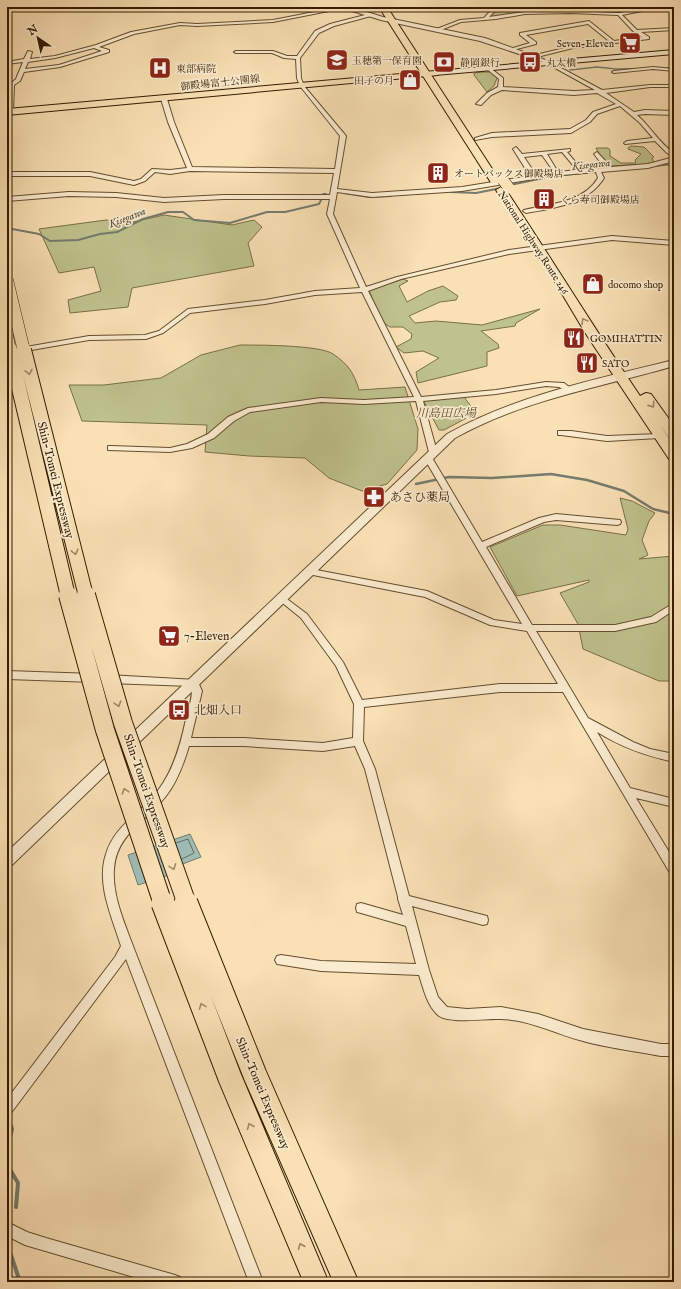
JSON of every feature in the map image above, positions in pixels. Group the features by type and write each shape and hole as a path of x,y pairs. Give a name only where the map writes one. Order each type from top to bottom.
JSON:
{"highway":[{"name":"National Highway Route 246","path":"383,7 477,139 502,185 526,211 543,247"},
{"name":"National Highway Route 246","path":"391,7 502,185 626,376 659,436 674,456"},
{"name":"Shin-Tomei Expressway","path":"7,280 53,471 97,634 124,723 160,832 224,999 296,1170 346,1282"},
{"name":"Shin-Tomei Expressway","path":"7,336 62,570 105,730 141,839 202,1006 273,1182 316,1282"},
{"name":"National Highway Route 246","path":"626,376 674,435"}],"main road":[{"path":"431,73 674,52"},
{"name":"御殿場富士公園線","path":"8,112 164,99 431,73"}],"street":[{"path":"485,19 497,7"},
{"path":"7,63 25,62 55,57 94,47 133,33 180,24 197,25 273,21 349,8 392,21 472,37 515,49 548,62 576,77 633,114 674,158 648,166 599,172 581,172 534,177 462,189 372,195 334,190"},
{"path":"436,30 460,21 525,13 551,12 619,14 642,10 674,10"},
{"path":"551,12 557,16"},
{"path":"533,57 573,47 647,38 636,31 619,14"},
{"path":"369,15 332,25 316,32 298,58 299,78 302,86 344,136 330,214 364,290 419,399 430,455 481,546 629,792 674,870"},
{"path":"562,21 567,25"},
{"path":"515,49 534,43 522,34 589,22 613,42"},
{"path":"636,31 674,29"},
{"path":"21,71 60,66 107,52 94,47"},
{"path":"8,112 12,84 18,80 30,52"},
{"path":"236,52 273,52 286,57 298,58"},
{"path":"490,68 501,79 501,88"},
{"path":"614,72 653,68 674,70"},
{"path":"480,104 489,94 501,88 574,93 650,86 674,86"},
{"path":"164,99 171,122 190,169"},
{"path":"477,139 492,135 570,131 588,121 595,113 618,105"},
{"path":"633,114 646,112 674,113"},
{"path":"627,143 657,139"},
{"path":"516,149 534,177"},
{"path":"520,156 566,150 581,172"},
{"path":"543,153 556,171"},
{"path":"597,154 610,170"},
{"path":"7,174 90,174 134,183 143,180 154,170 170,172 190,169 337,171"},
{"path":"526,211 554,206 588,192 599,184 599,172"},
{"path":"7,199 69,194 116,195 164,200 224,197 332,197"},
{"path":"7,354 89,338 151,336 161,332 188,311 265,302 315,293 364,290 400,278 434,271 496,254 612,238 674,243"},
{"path":"9,857 283,599 451,436 483,419 569,390 674,362"},
{"path":"111,448 170,450 189,446 211,436 231,419 248,410 321,400 364,402 419,399 496,392 523,386 546,384 561,385 569,390"},
{"path":"561,433 572,433 580,436 602,438 659,436"},
{"path":"481,546 542,520 556,517 617,522"},
{"path":"311,572 427,594 493,623 530,628 615,628 653,620 674,606"},
{"path":"283,599 304,616 340,664 359,704 358,741 370,769 403,899 433,1000 444,1012 467,1016 501,1013 538,1020 583,1035 661,1050 674,1050"},
{"path":"7,675 194,683"},
{"path":"194,683 197,691 185,742 167,787 119,837 108,862 107,874 110,891 127,946 256,1282"},
{"path":"359,704 500,688 566,688"},
{"path":"586,720 612,737 635,749 674,758"},
{"path":"185,742 261,743 319,747 342,746 358,741"},
{"path":"629,792 674,803"},
{"path":"403,899 482,920"},
{"path":"361,908 410,922"},
{"path":"7,1109 119,961 127,946"},
{"path":"281,960 321,966 423,970"},
{"path":"7,1229 25,1238 46,1245 160,1280 175,1282"}],"green space":[{"path":"499,7 668,7 669,9 636,9 618,13 559,11 522,12 490,17"},
{"path":"492,72 497,78 494,86 487,92 474,75 474,73"},
{"path":"631,146 644,147 654,157 652,158 654,162 651,164 610,166 600,156 596,148 608,148 610,150 610,156 621,163 636,163 635,160 641,154 628,149"},
{"path":"164,215 232,225 254,220 262,227 248,243 254,266 132,288 128,307 70,313 68,300 101,291 94,267 59,273 39,229 106,220 133,222"},
{"path":"403,279 408,281 399,286 407,302 428,291 443,286 458,296 456,300 440,302 409,316 415,323 436,321 482,325 540,309 516,323 515,326 481,331 498,344 499,348 487,352 487,366 418,383 416,372 439,358 423,351 404,353 396,347 411,339 412,334 403,327 390,327 381,321 369,290"},
{"path":"240,345 303,347 326,351 343,361 353,374 359,390 405,387 418,429 417,450 387,484 362,491 329,478 305,458 249,456 205,452 207,425 82,421 69,385 104,385 161,378 201,355"},
{"name":"川島田広場","path":"464,397 476,413 444,430 439,430 423,400"},
{"path":"620,498 632,501 655,513 649,521 642,540 648,555 639,559 674,556 674,681 659,681 583,649 578,624 560,593 589,582 589,580 517,596 490,547 543,525 560,525 626,535 628,529"}],"water":[{"path":"190,834 201,857 180,865 182,871 138,885 128,855"}],"waterway":[{"path":"570,70 597,67 616,69 674,68"},
{"name":"Kisegawa","path":"510,185 553,176 674,164"},
{"name":"Kisegawa","path":"451,192 476,193 501,188"},
{"name":"Kisegawa","path":"344,193 369,197 391,196"},
{"name":"Kisegawa","path":"7,228 39,234 50,241 78,240 100,234 117,232 143,219 168,212 183,212 194,220 230,223 267,212 285,212 319,204 321,200"},
{"path":"416,484 449,477 492,478 551,474 587,480 624,491 653,509 674,514"},
{"path":"7,1148 12,1129 9,1121"},
{"path":"7,1154 8,1166 18,1183 16,1207"},
{"path":"11,1255 20,1282"}],"place":[{"name":"Seven-Eleven","path":"630,43"},
{"name":"玉穂第一保育園","path":"337,60"},
{"name":"静岡銀行","path":"444,62"},
{"name":"丸太橋","path":"530,62"},
{"name":"東部病院","path":"160,68"},
{"name":"田子の月","path":"410,80"},
{"name":"オートバックス御殿場店","path":"438,173"},
{"name":"くら寿司御殿場店","path":"544,199"},
{"name":"docomo shop","path":"593,284"},
{"name":"GOMIHATTIN","path":"574,338"},
{"name":"SATO","path":"587,363"},
{"name":"あさひ薬局","path":"374,497"},
{"name":"7-Eleven","path":"169,636"},
{"name":"北畑入口","path":"179,710"}]}
